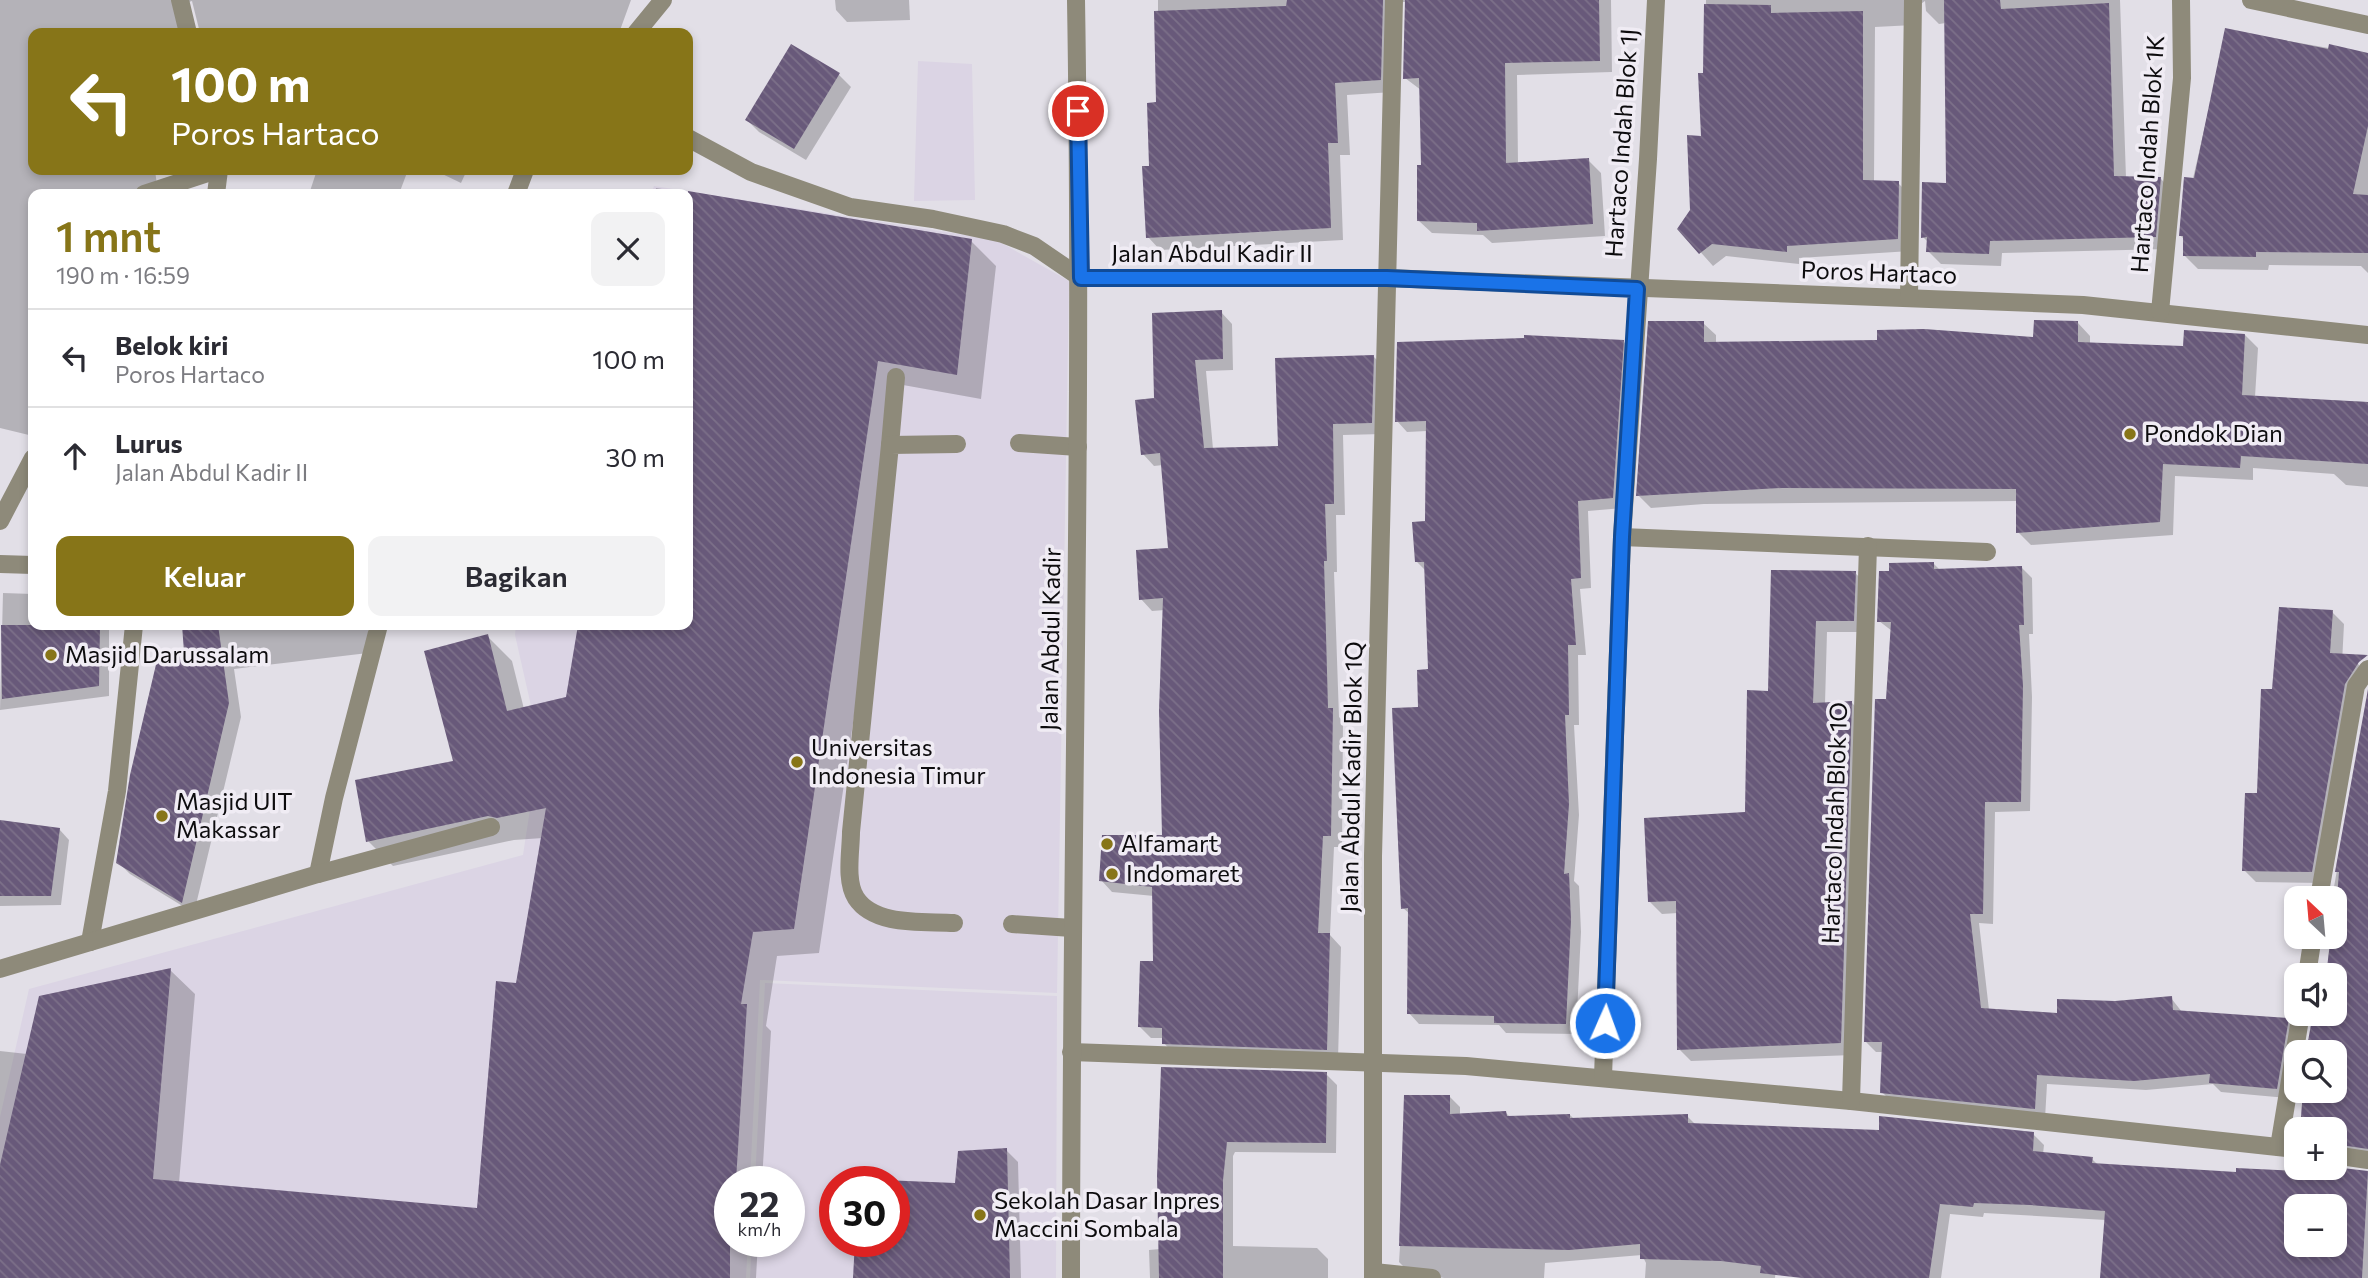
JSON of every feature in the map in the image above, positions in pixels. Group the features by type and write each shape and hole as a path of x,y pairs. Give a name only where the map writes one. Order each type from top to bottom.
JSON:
{"street":[{"path":"180,0 187,28"},
{"path":"640,28 663,0"},
{"name":"Jalan Abdul Kadir","path":"1071,1278 1072,928 1081,278 1076,0"},
{"name":"Jalan Abdul Kadir Blok 1Q","path":"1373,1275 1373,856 1394,0"},
{"name":"Hartaco Indah Blok 1J","path":"1603,1077 1622,537 1656,0"},
{"path":"1909,298 1913,0"},
{"name":"Hartaco Indah Blok 1K","path":"2160,312 2182,78 2181,0"},
{"path":"2251,0 2368,25"},
{"name":"Jalan Abdul Kadir II","path":"693,141 751,172 850,206 933,219 1003,234 1034,246 1081,278 1387,278"},
{"path":"159,189 203,175"},
{"name":"Poros Hartaco","path":"1387,278 2083,305 2368,335"},
{"path":"896,377 852,818 851,879 856,898 870,910 895,920 954,923"},
{"path":"1019,443 1078,447"},
{"path":"890,445 957,444"},
{"path":"0,521 28,468"},
{"path":"1622,537 1987,552"},
{"name":"Hartaco Indah Blok 1O","path":"1852,1101 1868,546"},
{"path":"0,564 28,565"},
{"path":"90,942 117,791 133,630"},
{"path":"318,874 334,798 378,630"},
{"path":"2321,886 2356,686 2368,669"},
{"path":"0,969 318,874 491,827"},
{"path":"1012,924 1072,928"},
{"path":"2291,1117 2300,1026"},
{"path":"1071,1052 1466,1066 1852,1101 2284,1148"},
{"path":"2347,1157 2368,1160"},
{"path":"1373,1275 1432,1278"}],"shaded area":[{"path":"918,61 972,64 975,200 914,201"},
{"name":"Universitas Indonesia Timur","path":"693,192 996,240 1069,281 1057,993 760,980 751,1166 714,1166 714,1257 747,1257 746,1278 0,1278 0,1117 29,989 523,855 532,796 536,728 516,630 693,630"},
{"path":"765,983 1057,996 1056,1278 750,1278 751,1257 805,1257 805,1166 756,1166"}],"building":[{"path":"1287,0 1383,0 1381,80 1335,83 1338,143 1328,143 1331,228 1146,238 1142,166 1149,166 1147,103 1156,102 1154,11 1286,6"},
{"path":"1405,0 1599,0 1600,61 1505,63 1506,163 1589,158 1593,224 1477,231 1477,223 1417,221 1417,165 1421,165 1419,78 1403,79"},
{"path":"1944,0 2000,0 2001,9 2109,3 2114,176 2161,177 2156,237 1990,241 1989,254 1926,252 1927,237 1921,238 1922,182 1946,183"},
{"path":"1704,4 1771,5 1771,13 1863,11 1863,180 1899,181 1898,239 1787,246 1787,252 1712,244 1699,254 1677,229 1690,210 1687,135 1701,136 1698,73 1703,73"},
{"path":"2225,28 2328,49 2329,44 2368,53 2368,126 2353,194 2368,195 2368,253 2256,252 2256,257 2183,256 2183,236 2179,236 2184,177 2194,178"},
{"path":"791,44 840,73 794,149 745,120"},
{"path":"693,192 972,239 957,375 878,361 794,929 753,932 741,1004 747,1004 737,1166 714,1166 714,1257 730,1257 730,1278 0,1278 0,1165 39,996 171,968 153,1179 477,1208 496,981 516,983 546,808 497,818 488,816 366,842 355,780 453,761 424,651 488,634 507,711 566,697 577,630 693,630"},
{"path":"1222,310 1223,359 1195,360 1204,448 1278,446 1275,358 1374,355 1372,423 1333,424 1334,504 1325,504 1328,708 1333,708 1331,836 1323,836 1318,933 1330,933 1327,1050 1162,1044 1162,1028 1138,1027 1140,961 1153,961 1152,887 1099,881 1102,835 1162,835 1159,710 1163,598 1139,600 1136,550 1168,548 1160,453 1141,455 1135,400 1154,398 1152,313"},
{"path":"2034,320 2078,321 2078,342 2183,346 2184,330 2245,334 2242,395 2368,402 2368,464 2241,456 2240,468 2163,464 2160,522 2016,533 2016,489 1782,488 1636,496 1648,321 1704,321 1704,342 1877,340 1877,330 1924,329 2033,337"},
{"path":"1524,335 1624,340 1613,498 1578,501 1581,578 1571,579 1576,645 1568,645 1569,715 1565,715 1569,804 1564,874 1569,873 1571,920 1566,1024 1494,1023 1494,1016 1407,1014 1408,908 1401,909 1392,708 1418,707 1417,670 1428,669 1424,562 1415,562 1412,522 1425,521 1426,421 1395,422 1397,342 1524,338"},
{"path":"1934,562 1934,569 2022,566 2024,625 2019,625 2023,686 2021,802 1985,802 1983,914 1970,914 1981,1008 2057,1013 2057,999 2115,1001 2172,996 2173,1010 2284,1018 2284,1026 2288,1026 2277,1089 2209,1083 2210,1074 2134,1081 2037,1075 2035,1109 1880,1093 1882,1042 1864,1042 1875,699 1886,699 1891,622 1877,622 1879,571 1889,571 1889,563"},
{"path":"1771,570 1856,571 1854,621 1816,621 1813,703 1852,701 1841,1043 1677,1050 1676,901 1648,902 1644,818 1745,812 1747,690 1768,691"},
{"path":"2279,607 2333,610 2330,653 2368,655 2359,662 2345,684 2312,872 2242,871 2245,793 2257,793 2261,689 2272,689"},
{"name":"Masjid Darussalam","path":"1,625 28,625 28,630 100,630 99,686 2,699"},
{"path":"182,630 219,630 229,703 182,903 116,863 130,775 158,656 184,652"},
{"path":"2368,689 2368,1149 2347,1146 2347,1117 2301,1117 2302,1103 2347,1103 2347,1040 2308,1040 2311,1026 2347,1026 2347,963 2328,963 2329,949 2347,949 2347,886 2338,886 2339,872 2335,872"},
{"path":"0,820 60,828 51,896 0,896"},
{"path":"1161,1067 1327,1072 1326,1143 1227,1142 1223,1180 1223,1278 1159,1278 1157,1176"},
{"path":"1404,1095 1450,1095 1450,1114 1506,1111 1507,1116 1570,1114 1570,1118 1688,1114 1688,1123 1879,1130 1879,1116 2034,1132 2033,1151 2093,1157 2092,1163 2236,1172 2236,1168 2284,1170 2284,1180 2347,1180 2347,1169 2368,1171 2362,1278 2100,1278 2105,1211 1974,1203 1973,1207 1940,1204 1929,1278 1802,1278 1760,1273 1761,1266 1721,1261 1640,1259 1640,1244 1569,1250 1399,1246"},
{"path":"1007,1148 1010,1278 853,1278 854,1257 910,1257 910,1181 955,1183 958,1151"}],"place":[{"name":"Pondok Dian","path":"2130,434"},
{"name":"Masjid Darussalam","path":"51,655"},
{"name":"Universitas Indonesia Timur","path":"797,762"},
{"name":"Masjid UIT Makassar","path":"162,816"},
{"name":"Alfamart","path":"1107,844"},
{"name":"Indomaret","path":"1112,874"},
{"name":"Sekolah Dasar Inpres Maccini Sombala","path":"980,1215"}],"route":[{"path":"1078,111 1081,278 1387,278 1637,289 1622,537 1605,1023"}]}
